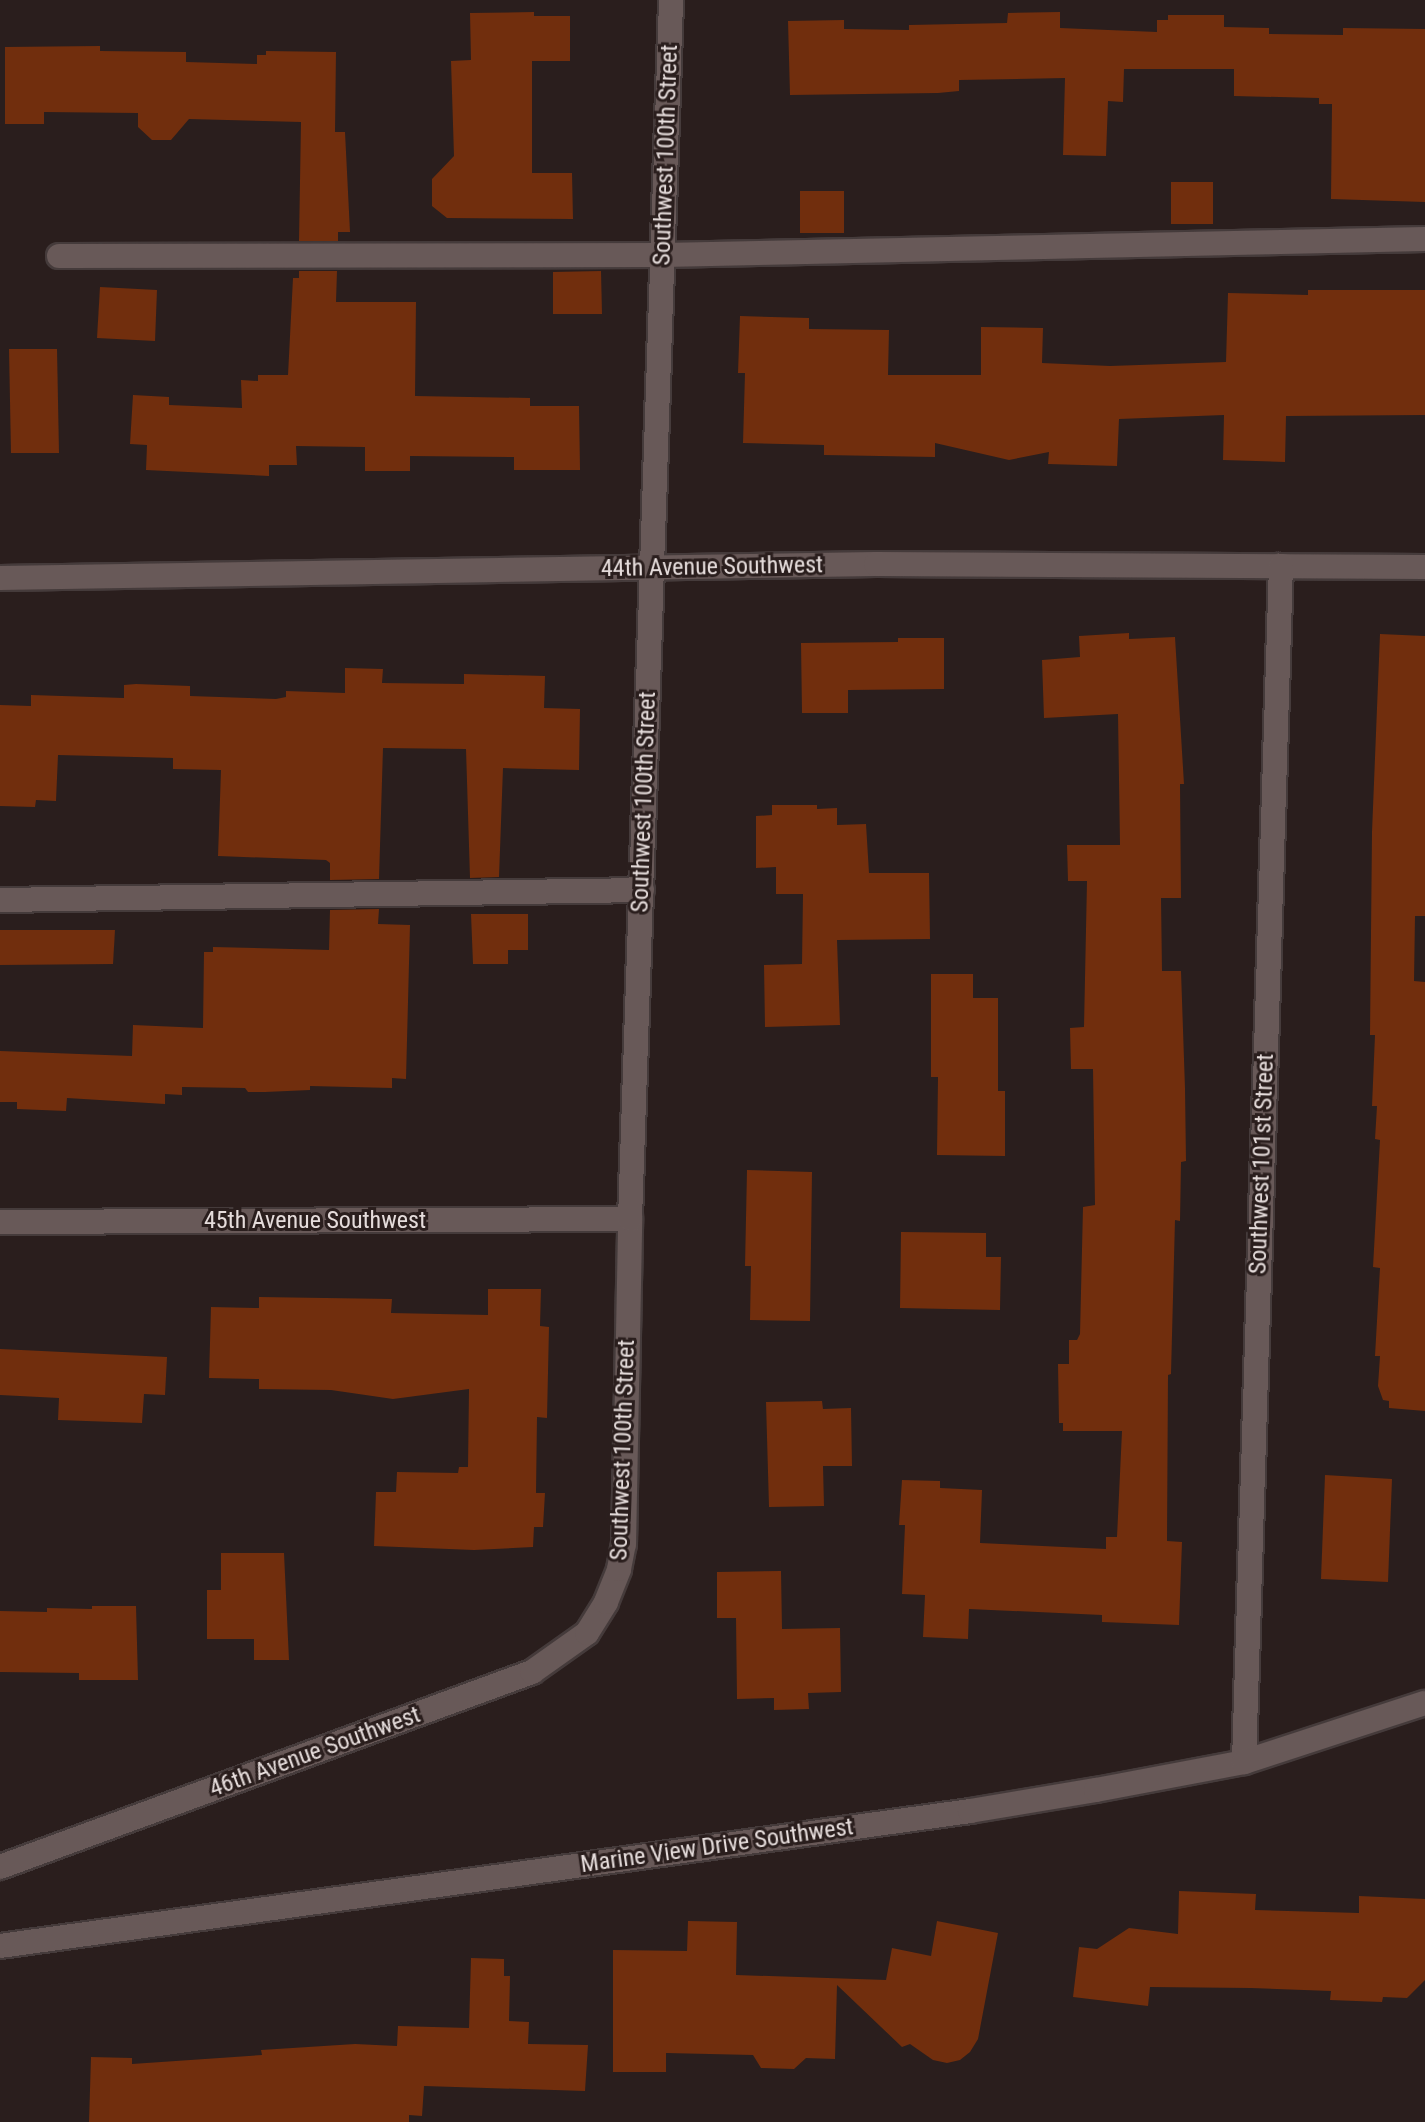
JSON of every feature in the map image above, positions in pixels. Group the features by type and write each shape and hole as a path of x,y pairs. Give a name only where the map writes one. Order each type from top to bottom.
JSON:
{"street":[{"name":"Southwest 100th Street","path":"606,1602 619,1569 624,1544 630,1219 671,0"},
{"path":"59,256 663,255 1425,239"},
{"name":"44th Avenue Southwest","path":"0,578 876,564 1425,567"},
{"name":"Southwest 101st Street","path":"1244,1762 1281,566"},
{"path":"0,900 642,890"},
{"name":"45th Avenue Southwest","path":"0,1222 630,1219"},
{"name":"46th Avenue Southwest","path":"0,1867 532,1672 587,1633 606,1602"},
{"name":"Marine View Drive Southwest","path":"0,1946 970,1811 1244,1762 1425,1703"}],"building":[{"path":"534,12 534,16 570,16 570,61 532,61 532,173 572,173 573,219 447,218 432,206 432,179 454,156 451,61 471,60 470,13"},
{"path":"1060,12 1060,28 1157,32 1157,20 1168,20 1168,15 1224,15 1224,27 1269,28 1269,34 1343,35 1343,28 1425,29 1425,202 1331,199 1332,104 1319,104 1319,98 1234,96 1234,69 1124,69 1123,102 1108,101 1106,156 1063,155 1065,78 959,80 959,91 938,93 790,95 788,21 844,20 844,29 909,30 909,25 1007,23 1008,13"},
{"path":"100,46 100,51 186,52 186,62 257,64 257,55 266,55 266,51 336,52 335,132 345,132 350,232 338,232 338,241 299,241 301,122 189,119 171,140 152,140 138,127 138,113 44,112 44,124 5,124 5,47"},
{"path":"1171,182 1213,182 1213,224 1171,224"},
{"path":"800,191 844,191 844,233 800,233"},
{"path":"299,271 337,271 336,302 416,302 415,396 530,398 530,406 579,406 580,470 514,470 514,457 410,456 410,471 365,471 365,447 296,446 297,465 269,465 269,476 146,470 147,445 130,444 133,395 169,397 169,405 242,408 241,380 258,381 258,375 288,375 293,278 299,278"},
{"path":"601,271 602,314 553,314 553,272"},
{"path":"100,287 157,290 155,341 97,338"},
{"path":"1308,290 1425,290 1425,415 1286,416 1285,462 1223,460 1224,415 1119,419 1117,466 1048,464 1049,452 1009,460 935,443 935,457 824,455 824,445 743,443 745,373 738,373 740,316 809,318 809,329 889,330 888,375 981,375 981,327 1043,328 1042,363 1110,366 1226,362 1228,293 1308,295"},
{"path":"9,349 57,349 59,453 11,453"},
{"path":"1129,633 1129,639 1175,637 1184,784 1180,784 1181,898 1161,898 1162,971 1181,971 1185,1088 1186,1161 1181,1162 1180,1221 1175,1220 1171,1374 1168,1375 1167,1541 1182,1542 1179,1625 1102,1622 1102,1615 969,1609 968,1639 923,1637 925,1595 902,1594 905,1525 899,1525 902,1480 940,1481 940,1488 982,1490 980,1543 1106,1549 1106,1537 1117,1537 1122,1431 1063,1431 1063,1423 1059,1423 1058,1364 1069,1364 1069,1340 1077,1340 1080,1334 1083,1207 1095,1205 1093,1069 1071,1069 1070,1028 1084,1027 1087,881 1068,881 1067,845 1120,845 1118,714 1044,718 1042,660 1080,657 1079,636"},
{"path":"1380,634 1425,636 1425,916 1415,916 1414,981 1425,982 1425,1411 1389,1408 1389,1401 1383,1400 1378,1386 1380,1356 1375,1356 1380,1268 1373,1267 1380,1140 1375,1139 1377,1106 1372,1106 1375,1035 1370,1035 1372,832"},
{"path":"898,638 944,638 944,689 848,690 848,713 802,713 801,643 898,642"},
{"path":"345,668 383,669 382,683 464,684 464,674 545,676 544,708 580,709 579,770 503,768 499,877 470,878 466,749 383,748 379,879 330,880 330,863 326,860 218,856 221,770 173,769 173,758 58,755 56,801 36,800 35,807 0,806 0,705 31,706 31,695 124,698 124,685 136,684 190,686 190,696 276,699 286,697 286,691 345,693"},
{"path":"772,805 837,808 837,825 866,824 869,873 929,873 930,939 837,940 840,1025 765,1027 764,965 802,964 803,894 776,894 776,867 756,868 756,816 772,815"},
{"path":"379,909 378,924 410,925 406,1079 392,1078 392,1088 310,1086 310,1090 248,1092 245,1088 182,1087 182,1095 165,1094 165,1104 67,1098 66,1111 17,1109 17,1102 0,1102 0,1051 132,1056 133,1025 203,1028 204,952 213,952 213,947 329,950 330,910"},
{"path":"471,914 528,914 528,950 508,950 508,964 473,964"},
{"path":"0,930 115,930 113,964 0,965"},
{"path":"931,974 973,974 973,998 998,998 998,1091 1005,1091 1005,1156 937,1155 938,1077 931,1077"},
{"path":"747,1170 812,1172 810,1321 750,1320 751,1266 745,1266"},
{"path":"901,1232 986,1233 986,1257 1001,1257 1000,1310 900,1308"},
{"path":"488,1289 541,1289 540,1326 549,1327 547,1418 537,1417 536,1493 545,1493 543,1527 534,1527 533,1547 474,1550 374,1546 376,1492 396,1492 397,1472 458,1473 459,1467 468,1467 469,1389 393,1399 331,1390 259,1389 259,1379 209,1378 211,1307 259,1308 259,1297 392,1299 391,1313 488,1315"},
{"path":"0,1349 167,1357 165,1395 144,1394 142,1423 58,1420 59,1398 0,1395"},
{"path":"822,1401 823,1409 851,1408 852,1466 823,1466 824,1506 769,1507 766,1402"},
{"path":"1325,1475 1392,1479 1388,1582 1321,1579"},
{"path":"221,1553 284,1553 289,1660 254,1660 254,1639 207,1639 207,1590 221,1590"},
{"path":"781,1571 782,1629 840,1628 841,1692 808,1693 809,1709 774,1710 774,1698 737,1699 736,1618 717,1618 717,1572"},
{"path":"92,1606 136,1606 138,1680 79,1680 79,1673 0,1672 0,1611 47,1612 47,1608 92,1609"},
{"path":"1179,1891 1256,1894 1255,1910 1359,1913 1359,1896 1425,1899 1425,1980 1407,1998 1383,1997 1382,2002 1330,2000 1331,1991 1251,1988 1150,1987 1148,2006 1073,1997 1079,1947 1097,1949 1129,1928 1178,1934"},
{"path":"688,1921 737,1922 736,1975 886,1980 892,1948 931,1956 937,1921 998,1933 978,2039 960,2060 947,2063 933,2060 910,2044 902,2047 837,1985 835,2059 806,2058 794,2069 761,2068 753,2055 666,2053 666,2072 613,2072 613,1950 687,1951"},
{"path":"471,1958 504,1959 504,1976 510,1976 509,2021 529,2022 528,2044 588,2045 585,2091 424,2086 422,2116 409,2115 409,2122 89,2122 91,2057 132,2058 132,2064 262,2055 261,2050 355,2044 397,2046 398,2026 469,2028"}]}
